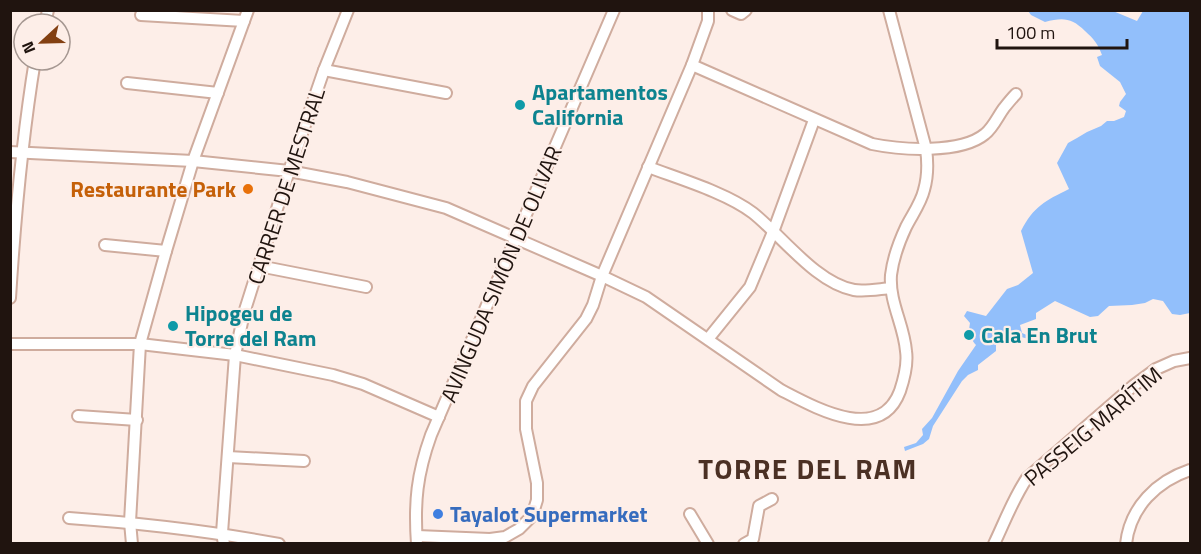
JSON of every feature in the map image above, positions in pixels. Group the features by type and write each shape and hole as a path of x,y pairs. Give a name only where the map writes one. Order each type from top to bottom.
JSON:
{"street":[{"name":"CARRER DE MESTRAL","path":"223,538 235,355 244,313 324,70 348,10"},
{"name":"AVINGUDA SIMÓN DE OLIVAR","path":"417,539 415,518 418,480 423,459 614,10"},
{"path":"417,539 505,537 519,529 532,516 537,500 537,483 526,429 526,401 533,386 586,319 593,304 602,276 692,65 708,21 708,10"},
{"path":"732,10 741,14 746,10"},
{"path":"16,152 193,161 290,171 346,182 446,208 646,297 781,390 804,402 851,419 865,420 885,411 895,401 902,386 907,352 892,299 891,274 896,250 924,191 928,169 927,149 889,10"},
{"path":"132,543 130,522 140,344 193,161 246,16 141,15"},
{"path":"692,65 872,144 902,149 965,145 978,139 987,132 1016,94"},
{"path":"324,70 446,93"},
{"path":"10,298 15,228 16,152 33,72"},
{"path":"127,83 218,93"},
{"path":"708,339 750,288 814,120"},
{"path":"648,167 726,197 752,213 792,250 835,284 855,290 891,288"},
{"path":"105,245 166,251"},
{"path":"259,266 366,287"},
{"path":"10,344 140,344 235,355 333,375 363,384 439,417"},
{"name":"PASSEIG MARÍTIM","path":"994,543 1006,520 1014,497 1027,478 1133,386 1156,369 1174,361 1191,358"},
{"path":"78,416 137,420"},
{"path":"228,457 304,461"},
{"path":"1126,543 1133,519 1147,497 1163,483 1191,470"},
{"path":"744,543 753,539 759,506 772,499"},
{"path":"690,514 708,543"},
{"path":"69,518 130,522 223,538 279,543"}],"water":[{"path":"1028,11 1113,11 1137,21 1143,11 1190,11 1190,313 1172,314 1163,301 1153,299 1145,303 1109,306 1098,316 1090,317 1055,301 1036,313 1036,319 1020,325 1022,333 1029,336 1029,339 1021,337 996,343 996,351 978,365 978,370 962,381 933,426 929,439 905,451 904,447 916,443 923,435 922,429 932,418 958,371 976,345 970,335 970,323 964,316 967,311 986,316 1007,289 1018,285 1033,273 1021,231 1041,205 1069,189 1057,163 1068,143 1107,121 1124,117 1126,111 1119,106 1126,94 1120,82 1100,66 1097,57 1102,55 1091,37 1071,21 1057,19 1045,22"}],"place":[{"name":"Apartamentos California","path":"520,105"},
{"name":"Restaurante Park","path":"248,189"},
{"name":"Hipogeu de Torre del Ram","path":"173,326"},
{"name":"Cala En Brut","path":"969,335"},
{"name":"Tayalot Supermarket","path":"438,514"}],"district":[{"name":"TORRE DEL RAM","path":"808,468"}]}
